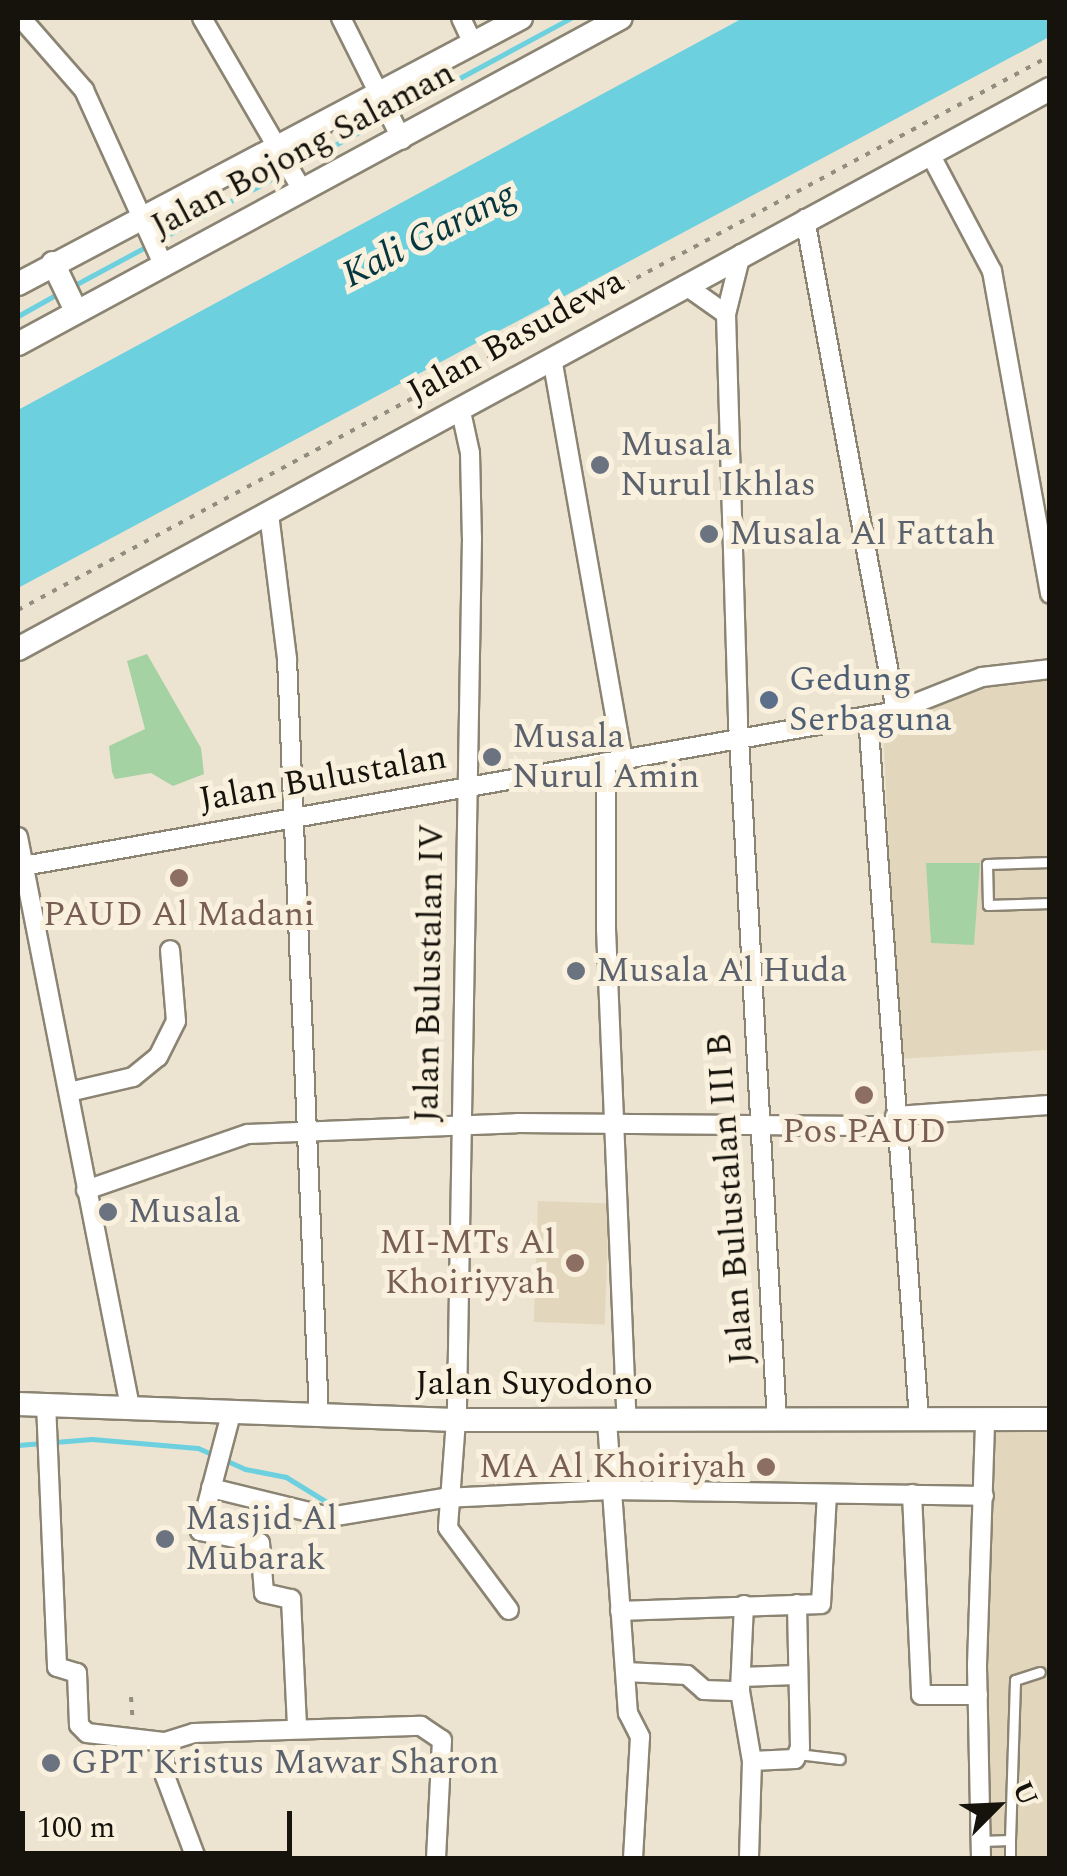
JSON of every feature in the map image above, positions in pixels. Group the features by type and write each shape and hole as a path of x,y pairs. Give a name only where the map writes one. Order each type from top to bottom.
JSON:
{"street":[{"path":"20,18 84,90 160,257"},
{"path":"202,18 299,182"},
{"path":"341,18 401,138"},
{"path":"461,18 473,44"},
{"path":"18,284 142,222 521,18"},
{"name":"Jalan Bojong Salaman","path":"18,344 73,305 160,257 299,182 401,138 621,18"},
{"name":"Jalan Basudewa","path":"18,650 1050,89"},
{"path":"930,154 992,271 1050,594"},
{"path":"805,219 896,711"},
{"name":"Jalan Bulustalan III B","path":"741,254 726,314 739,738 756,1130 772,1261 777,1421"},
{"path":"55,268 73,305"},
{"path":"685,285 726,314"},
{"path":"552,358 614,760 617,1420 610,1491 628,1713 641,1749 633,1858"},
{"name":"Jalan Bulustalan IV","path":"449,1505 455,1420 472,538 470,454 460,407"},
{"path":"269,514 287,659 318,1415"},
{"name":"Jalan Bulustalan","path":"21,866 896,711 982,678 1050,669"},
{"path":"868,716 919,1420"},
{"path":"18,836 130,1406"},
{"path":"69,1092 133,1076 158,1058 176,1021 170,950"},
{"path":"86,1190 221,1138 309,1130 460,1125 756,1130 1050,1105"},
{"path":"46,1402 57,1667 76,1673 82,1730 166,1742 182,1734 421,1726 437,1734 444,1768 436,1858"},
{"name":"Jalan Suyodono","path":"18,1404 46,1402 231,1414 455,1420 1050,1419"},
{"path":"231,1414 201,1535 260,1542 264,1593 291,1599 297,1728"},
{"path":"981,1850 978,1695 985,1420"},
{"path":"211,1488 315,1516 610,1491 984,1496"},
{"path":"620,1612 744,1604 816,1606 825,1599 826,1496"},
{"path":"912,1496 921,1695 978,1695"},
{"path":"449,1505 450,1533 509,1610"},
{"path":"744,1604 741,1684 752,1762 748,1858"},
{"path":"752,1762 798,1754 796,1604"},
{"path":"626,1672 687,1675 704,1690 796,1676"},
{"path":"166,1742 165,1776 196,1858"}],"lane":[{"path":"1050,862 986,864 988,905 1050,903"},
{"path":"1010,1858 1015,1680 1040,1672"},
{"path":"798,1754 840,1759"},
{"path":"981,1850 1010,1840"}],"path":[{"path":"18,610 1050,56"},
{"path":"131,1697 134,1738"}],"shaded area":[{"path":"1015,675 1049,675 1049,1050 899,1059 883,726"},
{"name":"MI-MTs Al Khoiriyyah","path":"538,1201 609,1203 605,1324 534,1322"},
{"path":"1049,1413 1049,1858 974,1858 989,1415"}],"green space":[{"path":"147,654 201,748 204,774 173,786 151,773 115,779 112,772 109,746 145,729 127,661"},
{"path":"926,863 980,863 974,945 931,943"}],"water":[{"name":"Kali Garang","path":"743,18 1049,18 1049,37 18,588 18,410"}],"waterway":[{"path":"395,113 571,18"},
{"path":"73,286 385,118"},
{"path":"18,316 59,293"},
{"path":"18,1445 92,1439 198,1448 245,1469 286,1477 338,1509"}],"place":[{"name":"Musala Nurul Ikhlas","path":"600,465"},
{"name":"Musala Al Fattah","path":"709,534"},
{"name":"Gedung Serbaguna","path":"769,700"},
{"name":"Musala Nurul Amin","path":"492,757"},
{"name":"PAUD Al Madani","path":"179,878"},
{"name":"Musala Al Huda","path":"576,971"},
{"name":"Pos PAUD","path":"864,1095"},
{"name":"Musala","path":"108,1212"},
{"name":"MI-MTs Al Khoiriyyah","path":"575,1263"},
{"name":"MA Al Khoiriyah","path":"766,1467"},
{"name":"Masjid Al Mubarak","path":"165,1539"},
{"name":"GPT Kristus Mawar Sharon","path":"51,1763"}]}
